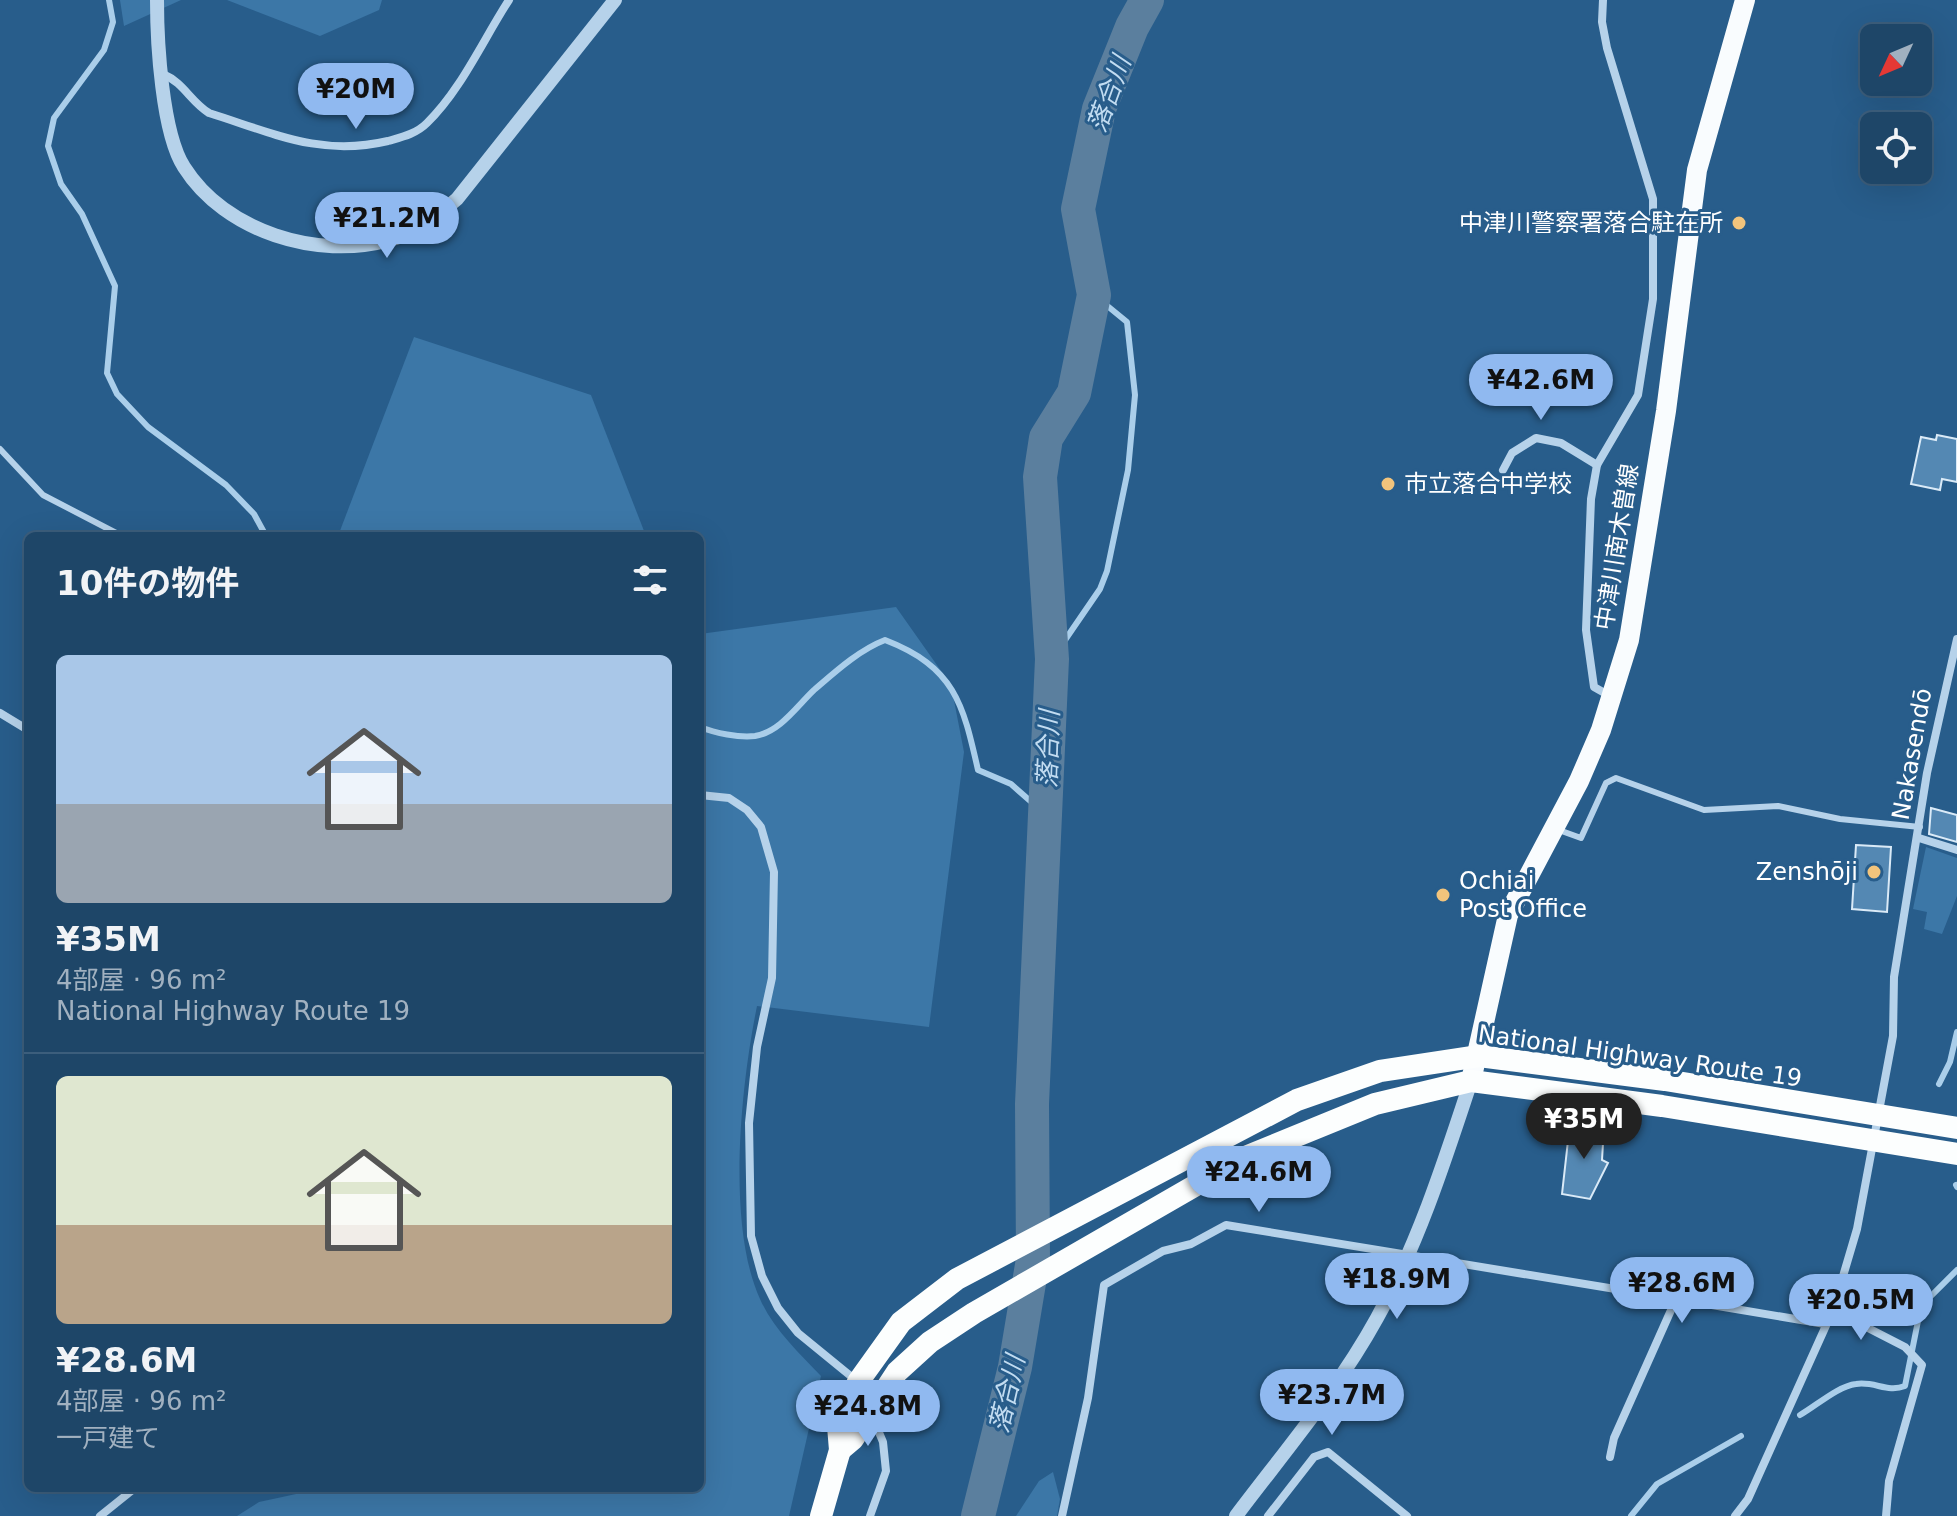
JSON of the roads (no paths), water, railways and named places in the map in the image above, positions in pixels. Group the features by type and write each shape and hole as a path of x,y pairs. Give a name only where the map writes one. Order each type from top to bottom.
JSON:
{"highway":[{"name":"National Highway Route 19","path":"821,1516 840,1450 838,1426 858,1382 901,1322 957,1279 1297,1100 1380,1071 1479,1056 1665,1080 1957,1128"},
{"name":"National Highway Route 19","path":"840,1450 871,1413 897,1372 930,1342 974,1313 1243,1158 1375,1104 1471,1081 1662,1106 1957,1154"}],"main road":[{"name":"中津川南木曽線","path":"1471,1081 1508,915 1556,829 1601,730 1629,640 1697,170 1745,0"}],"street":[{"path":"157,0 163,74 175,147 184,167 212,199 244,221 293,240 350,247 391,240 432,220 457,199 615,0"},
{"path":"163,74 180,81 193,102 209,113 330,148 378,143 406,136 424,126 443,106 509,0"},
{"path":"1603,0 1602,22 1607,48 1653,199 1653,299 1638,395 1597,465 1591,499 1586,630 1594,687 1611,697"},
{"path":"1503,470 1512,453 1536,438 1561,443 1597,465"},
{"name":"Nakasendō","path":"1957,639 1932,743 1919,838 1957,850"},
{"path":"0,713 24,728"},
{"path":"704,795 729,798 747,810 761,827 774,872 772,978 757,1047 749,1123 751,1236 762,1276 778,1308 798,1333 858,1382 883,1442 886,1471 870,1516"},
{"path":"1735,1516 1748,1499 1833,1310 1857,1229 1893,1036 1894,977 1919,838"},
{"path":"1236,1516 1343,1375 1378,1316 1407,1256 1471,1081"},
{"path":"1062,1516 1088,1398 1104,1285 1163,1251 1191,1244 1226,1225 1825,1324"},
{"path":"1610,1457 1614,1438 1676,1299"},
{"path":"1833,1310 1908,1350 1919,1361 1922,1374 1889,1481 1886,1516"},
{"path":"1268,1516 1314,1457 1328,1452 1407,1516"},
{"path":"100,1516 130,1492"}],"lane":[{"path":"0,449 43,495 114,532"},
{"path":"1556,829 1581,838 1606,783 1616,778 1704,810 1778,806 1840,819 1920,827"}],"waterway":[{"path":"109,0 113,22 104,50 54,118 48,146 61,184 82,214 115,286 107,373 117,394 148,427 226,485 254,514 264,532"},
{"name":"落合川","path":"978,1516 1015,1367 1033,1259 1032,1104 1052,659 1040,477 1046,438 1074,393 1094,295 1078,209 1099,109 1132,27 1147,0"},
{"path":"1052,659 1100,589 1107,571 1128,470 1135,395 1127,322 1094,295"},
{"path":"704,728 735,736 764,734 780,724 848,662 885,640 927,662 952,690 967,726 978,770 1011,784 1044,813"},
{"path":"1939,1084 1950,1062 1957,1032"},
{"path":"1800,1415 1849,1386 1905,1386 1921,1306 1957,1270"},
{"path":"1631,1516 1657,1484 1741,1436"}],"place":[{"name":"中津川警察署落合駐在所","path":"1739,223"},
{"name":"市立落合中学校","path":"1388,484"},
{"name":"Zenshōji","path":"1874,872"},
{"name":"Ochiai Post Office","path":"1443,895"}]}
